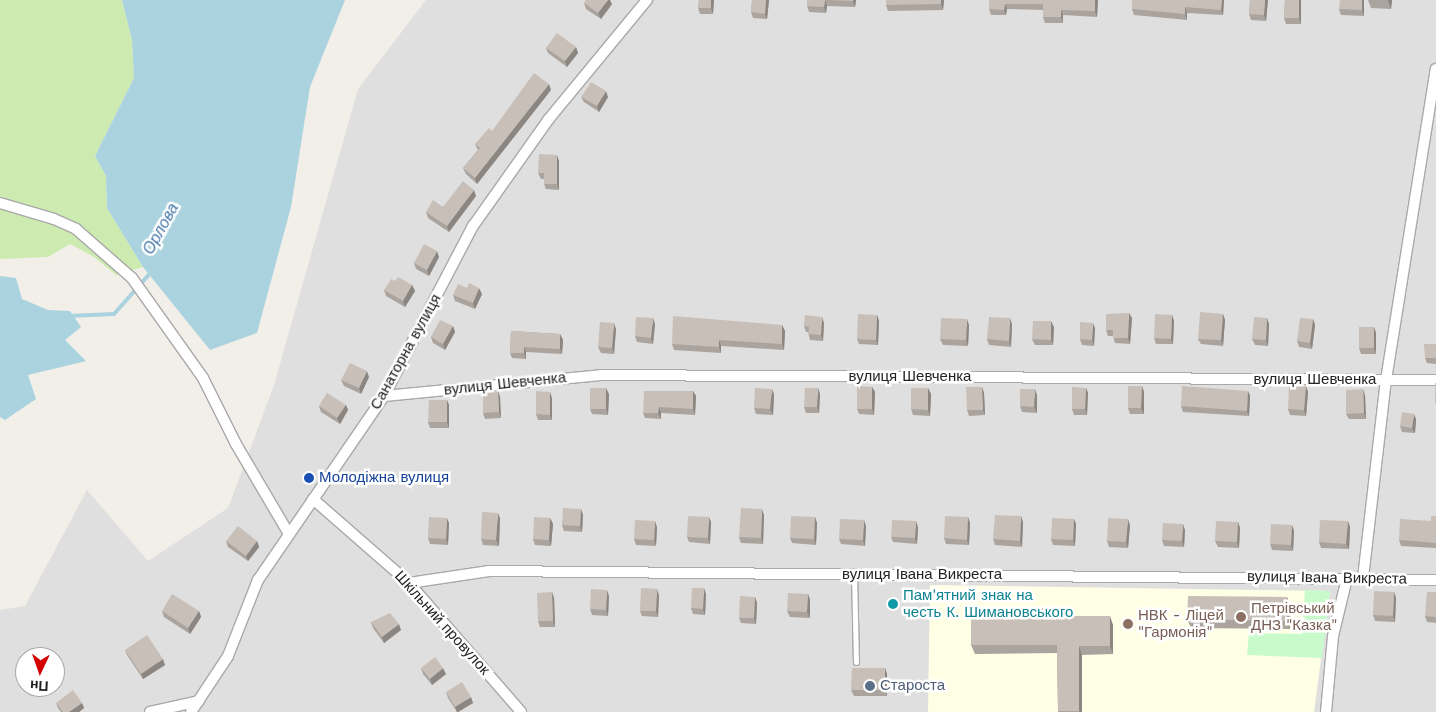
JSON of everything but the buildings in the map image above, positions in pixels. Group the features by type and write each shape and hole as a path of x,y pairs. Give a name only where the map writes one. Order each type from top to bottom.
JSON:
{"street":[{"name":"Санаторна вулиця","path":"199,701 228,656 258,580 384,396 474,226 548,120 647,0"},
{"path":"1364,578 1386,380 1436,69"},
{"path":"0,203 54,218 76,229 132,278 202,378 236,444 289,534"},
{"name":"вулиця Шевченка","path":"384,396 601,375 1436,380"},
{"name":"Шкільний провулок","path":"313,499 409,583 521,712"},
{"name":"вулиця Івана Викреста","path":"409,583 489,571 1436,580"},
{"path":"1326,712 1333,636 1347,578"},
{"path":"150,712 199,701"},
{"path":"191,712 199,701"}],"lane":[{"path":"854,574 856,662"}],"shaded area":[{"path":"426,0 1436,0 1436,712 0,712 0,610 25,606 87,490 148,561 228,508 274,385 358,89"},
{"name":"НВК - Ліцей \"Гармонія\"","path":"930,585 1330,591 1314,712 928,712"}],"green space":[{"path":"0,0 122,0 132,40 134,78 95,156 106,176 107,208 143,267 116,275 94,257 70,244 48,257 0,259"},
{"path":"1305,590 1330,591 1322,658 1247,655 1249,633 1302,634"}],"water":[{"path":"122,0 345,0 310,87 291,207 257,333 210,350 143,267 107,208 106,176 95,156 134,78 132,40"},
{"path":"0,276 16,278 22,299 48,310 70,311 81,327 65,340 86,361 28,375 36,399 5,420 0,417"}],"waterway":[{"name":"Орлова","path":"68,316 114,314 152,271"}],"place":[{"name":"Молодіжна вулиця","path":"309,478"},
{"name":"Пам'ятний знак на честь К. Шимановського","path":"893,604"},
{"name":"Петрівський ДНЗ \"Казка\"","path":"1241,617"},
{"name":"НВК - Ліцей \"Гармонія\"","path":"1128,624"},
{"name":"Староста","path":"870,686"}]}
